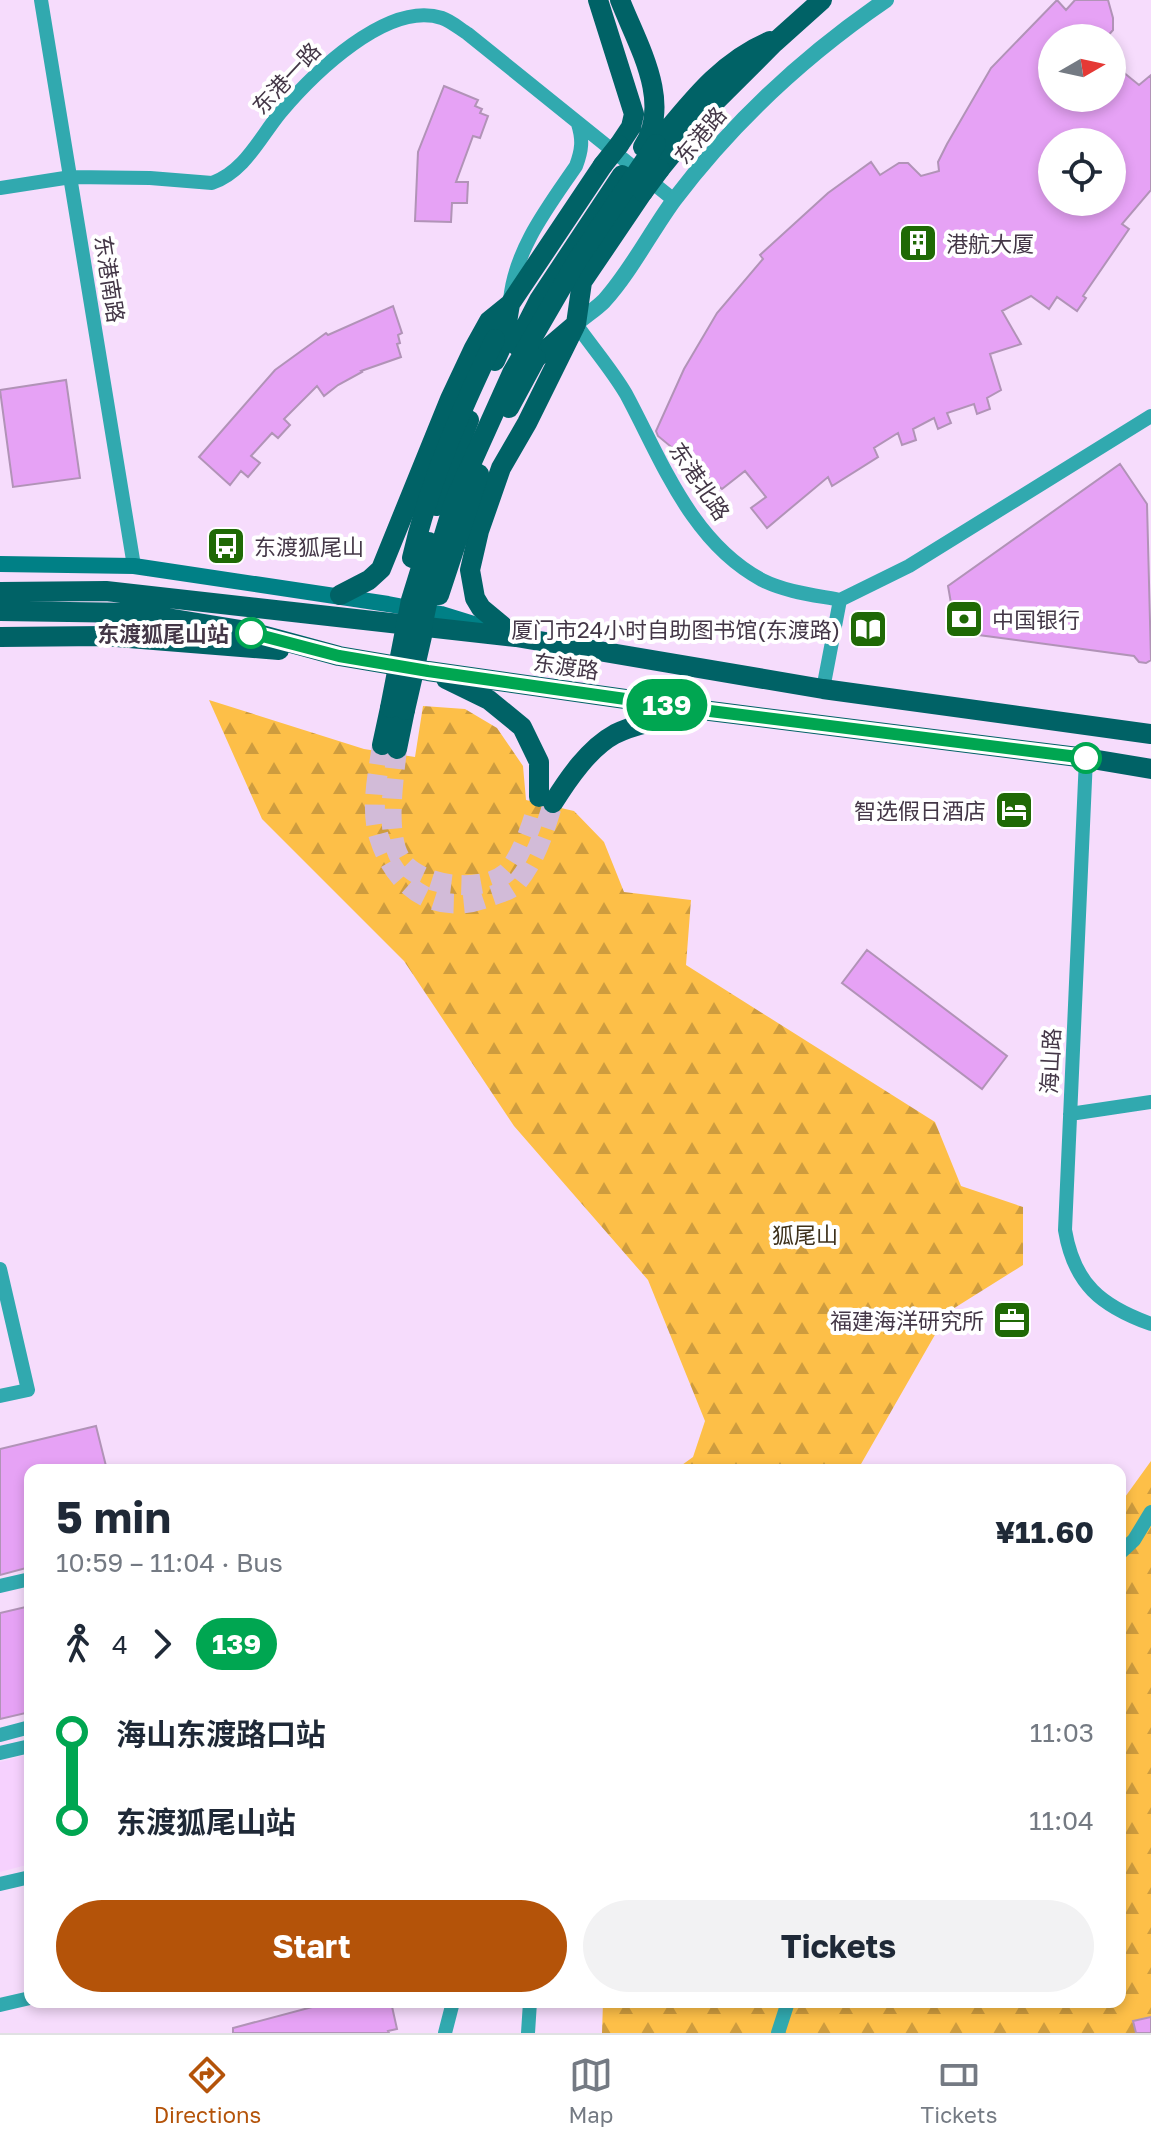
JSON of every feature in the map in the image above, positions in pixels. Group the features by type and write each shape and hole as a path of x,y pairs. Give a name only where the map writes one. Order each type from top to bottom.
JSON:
{"main road":[{"path":"390,747 398,709 411,600 422,559 486,402 546,289 628,150 634,114 598,0"},
{"path":"398,709 398,620 417,537 440,464 465,401 510,304 603,165 650,136 656,111 650,77 620,0"},
{"path":"516,637 490,617 475,598 470,570 479,531 501,468 576,324 582,282 643,192 713,104 822,0"},
{"path":"418,647 435,565 454,502 529,340 578,259 656,144 722,68 748,50 781,36"},
{"path":"340,595 369,580 420,542 504,341 510,304"},
{"path":"381,569 474,348 489,321 510,304"},
{"path":"398,709 450,566 478,477 504,418 536,358 576,324"},
{"path":"427,528 426,538 431,544 452,548 471,542 479,531"},
{"path":"0,564 134,566 340,595 441,614 516,637"},
{"name":"东渡路","path":"24,600 106,591 516,637 823,689 1151,734"},
{"path":"0,593 24,600"},
{"path":"191,599 441,614"},
{"path":"0,611 24,600"},
{"name":"东渡路","path":"24,600 137,613 247,631 339,656 428,671 1151,769"},
{"path":"0,637 104,636 339,656"},
{"path":"428,671 489,700 522,727 539,762 546,800 614,734 652,722 710,711"}],"street":[{"name":"东港南路","path":"41,0 134,566"},
{"name":"东港路","path":"576,324 604,301 674,200 738,122 829,41 886,0"},
{"name":"东港一路","path":"0,188 71,177 212,183 221,180 237,170 297,93 335,56 380,26 418,15 444,18 468,34 674,200"},
{"path":"510,304 517,262 543,215 576,166 582,137 578,123"},
{"name":"东港北路","path":"576,324 623,390 657,460 686,508 714,540 744,568 764,581 788,590 840,600"},
{"path":"823,689 840,600 909,566 1151,416"},
{"name":"海山路","path":"1086,758 1065,1230 1069,1254 1081,1277 1121,1314 1151,1324"},
{"path":"1070,1114 1151,1102"},
{"path":"0,1269 28,1390 0,1396"},
{"path":"1126,1547 1151,1512"},
{"path":"0,1586 24,1580"},
{"path":"0,1735 24,1729"},
{"path":"0,1753 24,1747"},
{"path":"0,1884 24,1878"},
{"path":"0,2005 24,1999"},
{"path":"445,2033 451,2008"},
{"path":"528,2033 530,2008"},
{"path":"778,2033 786,2008"}],"shaded area":[{"path":"24,1756 24,1866 0,1872 0,1762"}],"green space":[{"name":"狐尾山","path":"209,700 364,749 415,757 423,706 465,709 497,728 523,766 526,800 574,811 604,842 624,892 691,900 686,965 935,1122 961,1186 1023,1207 1023,1265 948,1312 861,1464 683,1464 693,1457 705,1421 648,1280 514,1126 404,961 262,819"},
{"path":"1151,1461 1151,2033 602,2033 603,2008 1126,2008 1126,1496"}],"building":[{"name":"港航大厦","path":"1057,0 1066,10 1075,0 1108,0 1113,24 1038,24 1038,112 1126,112 1126,74 1139,85 1151,75 1151,190 1122,224 1129,229 1083,296 1086,298 1077,311 1057,297 1049,309 1031,296 1002,311 1021,344 990,354 1001,390 987,398 990,409 977,414 974,404 947,413 951,423 938,429 934,418 913,429 916,440 902,445 898,433 874,448 878,457 832,486 828,477 767,528 751,508 766,497 745,471 722,489 658,436 656,431 684,369 717,313 763,259 760,255 828,193 871,162 880,175 899,163 908,163 921,176 939,171 938,162 991,68"},
{"path":"444,86 478,100 475,106 482,109 480,113 488,116 480,138 473,136 456,182 468,182 467,203 452,203 451,222 415,221 418,152"},
{"path":"393,306 402,333 398,335 400,343 397,344 401,357 361,371 324,396 317,386 284,419 290,425 278,438 272,433 251,456 260,463 248,477 241,471 230,485 199,457 275,370 326,333 328,335"},
{"path":"66,380 80,478 13,487 0,390"},
{"path":"1120,464 1147,504 1151,660 1139,662 1134,656 956,632 948,586"},
{"path":"867,950 1007,1056 982,1089 842,983"},
{"path":"96,1426 106,1464 24,1464 24,1569 0,1575 0,1449"},
{"path":"24,1607 24,1713 0,1719 0,1613"},
{"path":"308,2008 392,2008 397,2029 389,2033 233,2033 233,2028"},
{"path":"1151,2017 1151,2033 1136,2033 1133,2021"}],"tunnel":[{"path":"382,745 375,803 379,837 395,870 406,883 433,900 467,903 514,886 533,857 553,803"},
{"path":"397,749 392,805 395,847 408,868 420,876 466,885 495,880 506,873 515,861 535,813"}],"bus line":[{"name":"139","path":"251,633 339,656 428,671 710,711 1086,758"}],"place":[{"name":"港航大厦","path":"918,243"},
{"name":"东渡狐尾山","path":"226,546"},
{"name":"中国银行","path":"964,619"},
{"name":"厦门市24小时自助图书馆(东渡路)","path":"868,629"},
{"name":"东渡狐尾山站","path":"251,633"},
{"name":"智选假日酒店","path":"1014,810"},
{"name":"福建海洋研究所","path":"1012,1320"}]}
